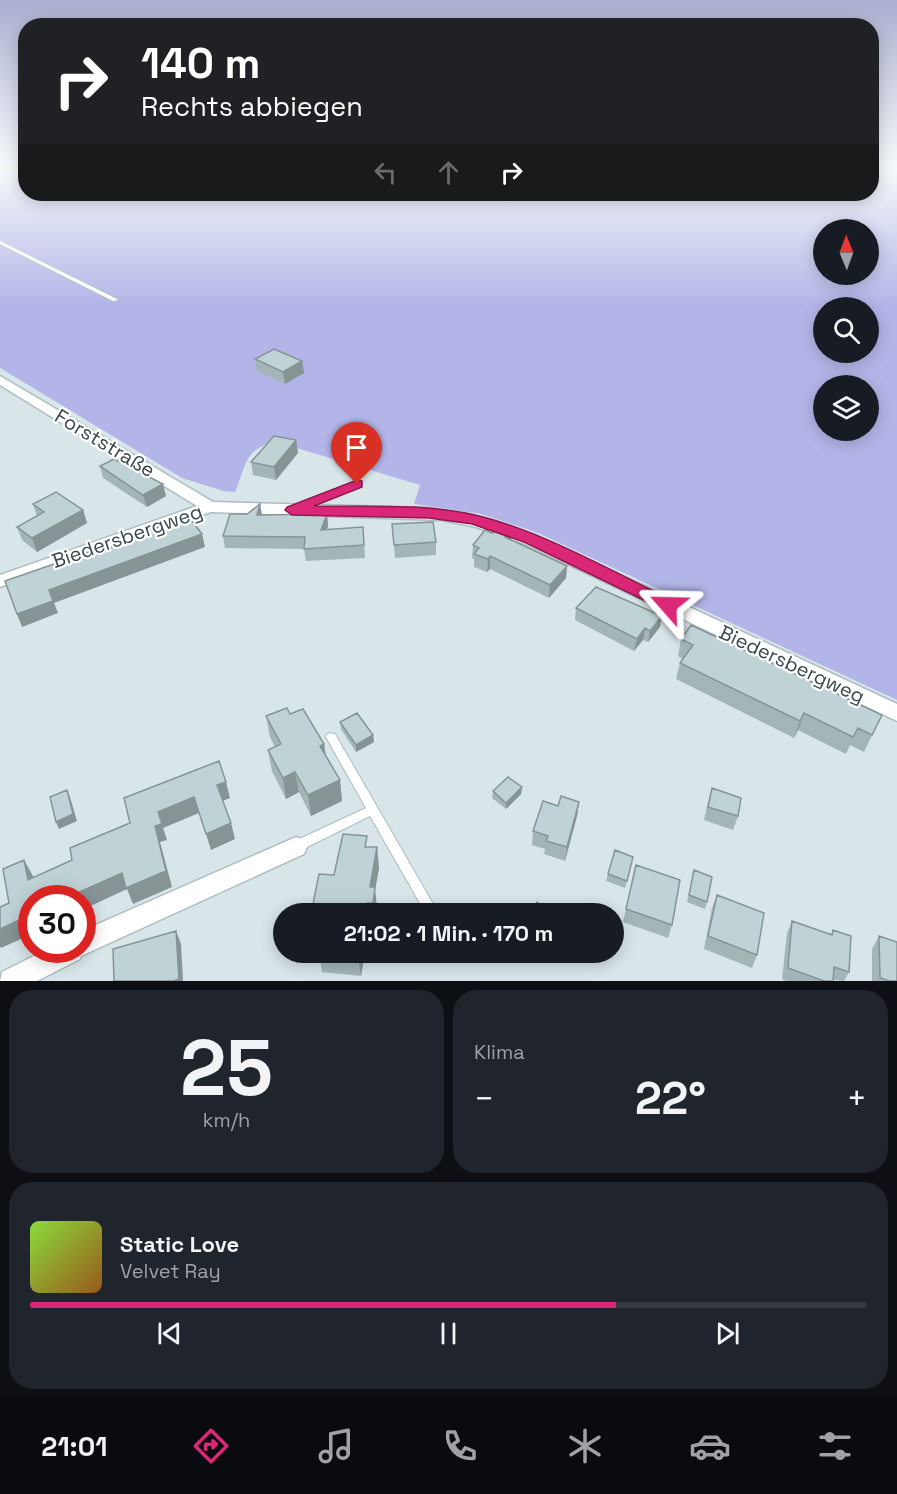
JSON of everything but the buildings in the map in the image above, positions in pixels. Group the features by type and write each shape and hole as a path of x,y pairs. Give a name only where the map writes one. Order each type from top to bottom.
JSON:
{"street":[{"name":"Forststraße","path":"0,380 210,507"},
{"name":"Biedersbergweg","path":"0,581 210,507 429,513 489,524 529,539 897,714"},
{"path":"96,938 296,847"},
{"path":"11,981 46,963"}],"lane":[{"path":"0,242 115,300"},
{"path":"292,510 357,484"},
{"path":"331,737 426,903"},
{"path":"296,847 372,810"}],"shaded area":[{"path":"0,215 897,215 897,700 538,533 481,514 414,504 420,485 273,441 250,456 235,492 223,491 182,478 0,368"},
{"path":"0,368 182,478 223,491 235,492 242,466 262,445 273,441 421,485 415,504 481,514 538,533 897,700 897,981 0,981"}],"route":[{"path":"357,484 292,510 429,513 474,519 529,539 668,605"}]}
